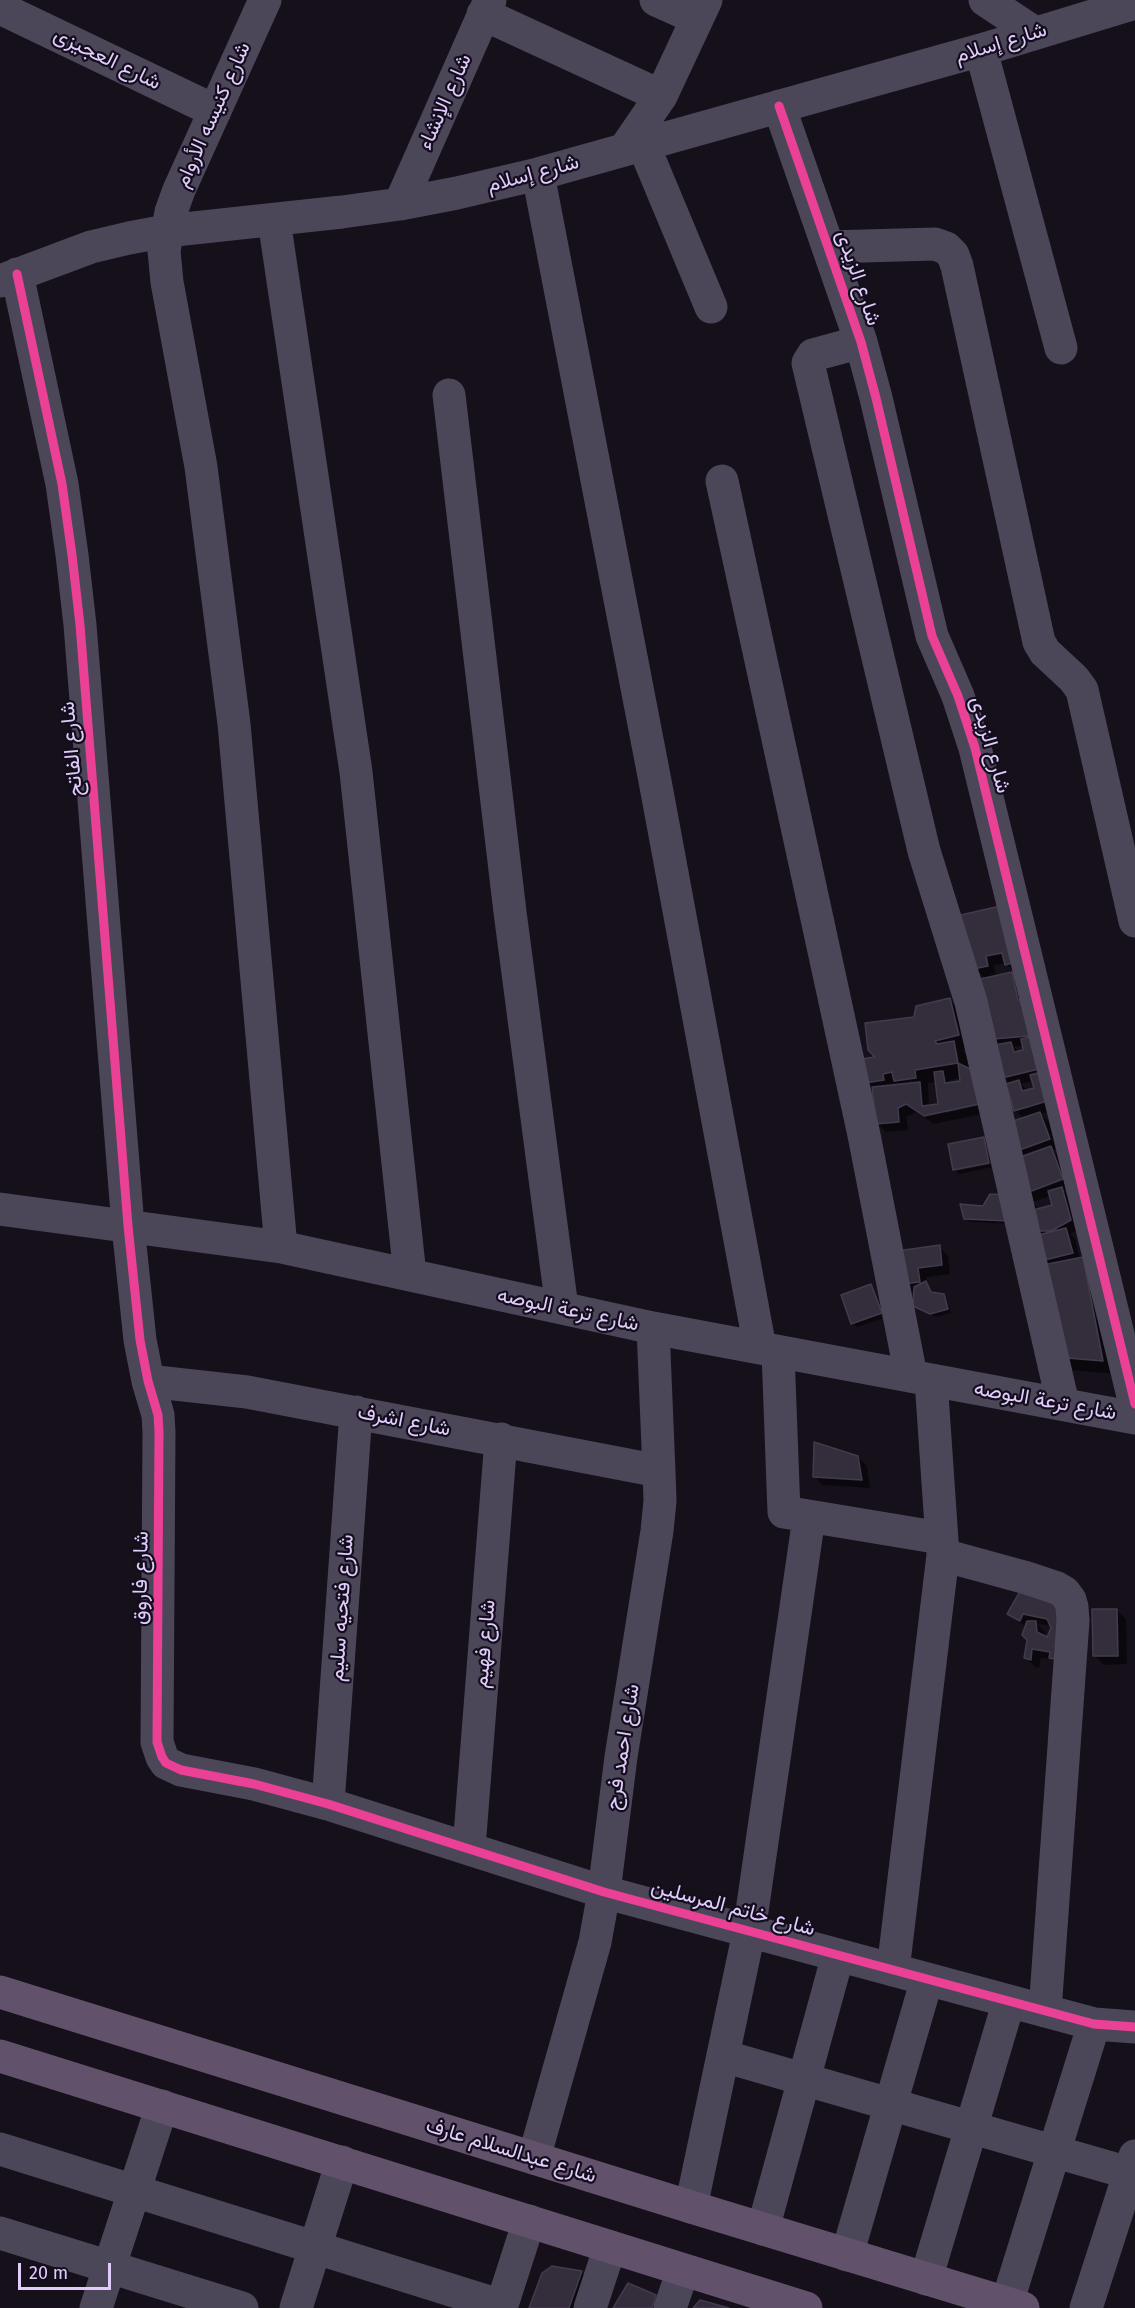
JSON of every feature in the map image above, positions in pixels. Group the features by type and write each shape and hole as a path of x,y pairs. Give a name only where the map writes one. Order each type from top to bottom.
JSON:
{"main road":[{"name":"شارع عبدالسلام عارف","path":"0,1992 847,2255 946,2291 1015,2306"},
{"path":"0,2056 683,2270 762,2302 806,2308"}],"street":[{"name":"شارع كنيسه الأروام","path":"265,0 179,190 166,231 164,250 167,282 201,466 234,724 281,1247"},
{"path":"656,0 701,9 661,96 634,147 711,307"},
{"path":"985,0 1054,19"},
{"path":"487,7 661,96"},
{"name":"شارع الإنشاء","path":"400,204 487,7"},
{"name":"شارع العجيزى","path":"0,8 215,111"},
{"name":"شارع إسلام","path":"8,278 91,247 166,231 400,204 538,174 981,50 1054,19 1134,9"},
{"path":"981,50 1061,348"},
{"name":"شارع الزيدى","path":"780,106 861,342 932,636 964,713 975,748 1135,1404"},
{"path":"538,174 652,769 769,1350 784,1512 942,1546 1057,1588 1064,1592 1072,1607 1073,1620 1045,2011"},
{"path":"274,220 356,772 410,1275"},
{"path":"828,247 935,244 946,248 953,255 960,277 1039,642 1045,652 1074,679 1082,690 1135,921"},
{"name":"شارع الفاتح","path":"8,278 57,461 72,555 80,625 128,1226"},
{"path":"861,342 813,355 808,363 924,851 971,1002 1063,1404"},
{"path":"449,395 510,912 561,1308"},
{"path":"722,481 864,1135 921,1378 942,1546 893,1970"},
{"name":"شارع ترعة البوصه","path":"0,1209 281,1247 653,1328 1135,1418"},
{"name":"شارع فاروق","path":"128,1226 140,1340 158,1415 160,1449 158,1750 166,1763 181,1770 245,1782 328,1804"},
{"name":"شارع احمد فرج","path":"534,2158 590,1965 604,1892 614,1802 657,1531 659,1471 653,1328"},
{"name":"شارع اشرف","path":"148,1381 214,1387 356,1412 659,1471"},
{"name":"شارع فتحيه سليم","path":"328,1804 356,1412"},
{"name":"شارع فهيم","path":"469,1848 501,1439"},
{"path":"691,2207 749,1932 809,1517"},
{"name":"شارع خاتم المرسلين","path":"328,1804 604,1892 1094,2024 1135,2027"},
{"path":"763,2229 838,1955"},
{"path":"847,2255 927,1979"},
{"path":"946,2291 972,2127 1010,2001"},
{"path":"1015,2306 1054,2151 1094,2024"},
{"path":"723,2056 1054,2151 1132,2164 1086,2308"},
{"path":"96,2308 162,2106"},
{"path":"0,2149 501,2307 529,2221"},
{"path":"296,2308 342,2162"},
{"path":"0,2233 242,2308"},
{"path":"590,2308 610,2247"},
{"path":"670,2308 683,2270"}],"building":[{"path":"1009,904 1016,962 1005,965 1002,953 986,956 988,966 973,969 952,917"},
{"path":"1012,972 1018,1000 1033,997 1041,1035 993,1039 980,979"},
{"path":"950,998 959,1035 935,1041 937,1044 954,1041 958,1063 915,1070 916,1078 894,1081 892,1072 883,1074 884,1080 858,1084 854,1060 875,1057 868,1050 865,1023 914,1017 916,1006"},
{"path":"1036,1036 1043,1068 1002,1078 995,1045 1011,1042 1014,1052 1023,1050 1021,1039"},
{"path":"958,1063 972,1070 979,1104 924,1116 906,1104 898,1108 899,1122 876,1124 872,1087 920,1082 922,1106 938,1104 934,1072 943,1071 945,1083 960,1081"},
{"path":"1046,1071 1054,1099 1014,1111 1006,1084 1019,1080 1022,1091 1034,1088 1030,1075"},
{"path":"1040,1112 1050,1139 1014,1152 1004,1124"},
{"path":"984,1137 989,1163 953,1170 948,1144"},
{"path":"1051,1146 1063,1179 1021,1195 1009,1161"},
{"path":"1062,1187 1071,1220 1051,1231 1028,1231 1033,1210 1052,1205 1048,1191"},
{"path":"990,1194 1010,1195 1009,1221 964,1219 960,1204 983,1206"},
{"path":"1066,1228 1073,1253 1033,1263 1026,1238"},
{"path":"940,1245 942,1265 918,1268 920,1282 902,1284 897,1251"},
{"path":"1083,1257 1103,1361 1055,1357 1038,1266"},
{"path":"926,1281 931,1292 944,1294 948,1309 930,1314 913,1306 914,1287"},
{"path":"871,1284 882,1313 851,1324 841,1295"},
{"path":"814,1442 858,1456 862,1480 813,1477"},
{"path":"1077,1584 1066,1661 1049,1658 1050,1652 1032,1649 1031,1660 1024,1658 1027,1640 1022,1635 1027,1621 1036,1621 1037,1632 1047,1637 1051,1628 1047,1619 1023,1614 1020,1621 1007,1614 1020,1591"},
{"path":"1092,1609 1117,1609 1118,1656 1093,1656"},
{"path":"552,2266 582,2271 569,2308 529,2308 542,2273"},
{"path":"628,2283 656,2295 652,2308 613,2308"},
{"path":"700,2300 729,2308 693,2308"}],"cycle path":[{"path":"779,106 861,342 932,636 958,696 975,748 1135,1404"},
{"path":"17,274 62,484 72,555 80,625 128,1226 140,1340 158,1415 157,1742 162,1757 166,1763 181,1770 254,1784 328,1804 604,1892 1094,2024 1135,2027"}]}
